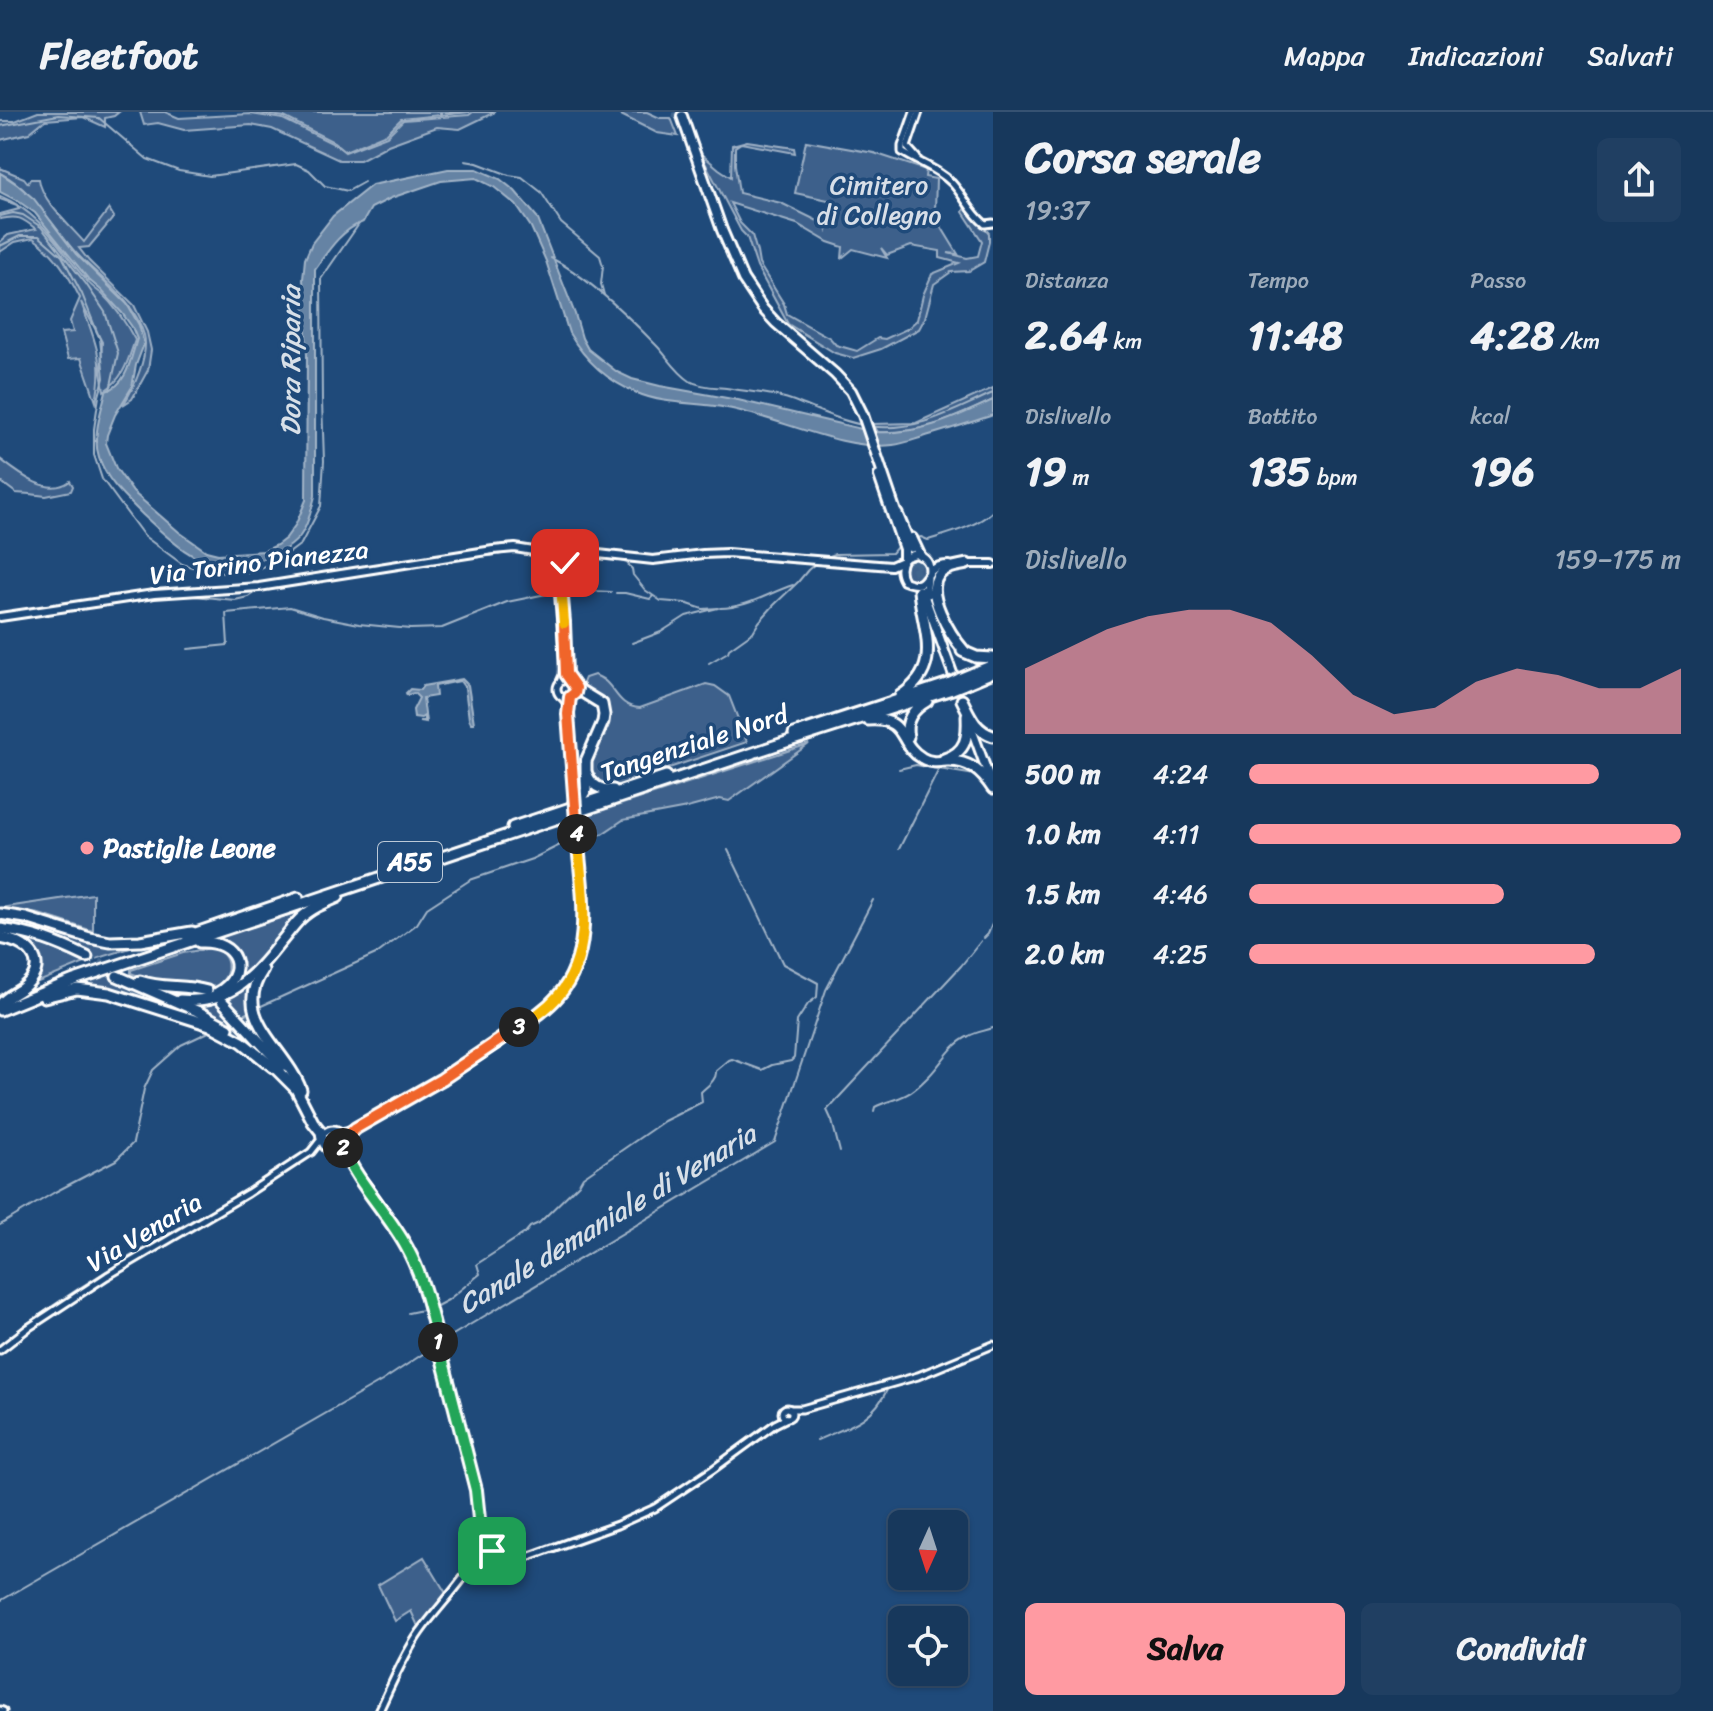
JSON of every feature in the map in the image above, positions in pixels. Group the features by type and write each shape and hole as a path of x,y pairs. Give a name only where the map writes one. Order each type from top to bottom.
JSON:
{"highway":[{"path":"861,416 839,385 772,326 746,294 725,252 680,116 730,252 751,293 776,323 843,382 857,401 909,548"},
{"path":"879,466 901,530"},
{"path":"879,466 917,550 924,558"},
{"path":"879,466 885,497 904,549 903,560"},
{"path":"897,514 901,530"},
{"path":"965,652 949,630 934,588 944,571 967,564"},
{"path":"923,584 947,635 955,645 980,658 993,658"},
{"path":"890,702 912,688 926,666 928,640 923,584"},
{"name":"Tangenziale Nord","path":"1,1008 187,941 939,694 959,686 993,665"},
{"path":"993,675 959,686 974,723 993,736"},
{"name":"Tangenziale Nord","path":"1,1008 84,970 200,930 890,702 959,686"},
{"path":"557,812 584,795 589,752 604,715 602,704 572,690"},
{"path":"939,694 921,704 910,715 906,730 923,757 936,760 955,755 966,740 967,715"},
{"path":"845,724 872,720 889,722 900,729 911,748 923,759 956,761 971,766 993,788"},
{"path":"586,770 592,782 601,789 616,790 635,785"},
{"path":"150,991 171,999 199,1001 220,997 234,990 250,977 304,915 367,882"},
{"name":"A55","path":"0,914 26,918 110,942 140,941 200,930"},
{"path":"0,933 26,946 32,953 35,966 27,984 6,997 1,1008"},
{"path":"0,933 34,934 87,959"},
{"path":"119,974 177,996 200,997 221,991 235,972 232,953 217,942 187,941"},
{"path":"278,946 255,983 252,1007 258,1023 293,1072 304,1099"},
{"path":"119,974 214,1019 248,1043 299,1093 311,1119 325,1134"},
{"path":"119,974 151,985 207,991"},
{"path":"1,1008 19,1006 70,990 101,991 210,1025 242,1042 273,1067"},
{"path":"222,1001 288,1072 325,1134"}],"main road":[{"path":"901,530 909,548"},
{"name":"Via Torino Pianezza","path":"0,617 151,594 259,587 493,550 522,549 552,554"},
{"name":"Via Torino Pianezza","path":"522,549 552,563"},
{"path":"586,553 557,567 552,563 552,554 556,551 562,553 586,553 662,560 727,553 891,566 912,554 938,562 993,562"},
{"path":"562,553 565,556 564,564"},
{"path":"924,558 930,566 923,584 940,650 959,686 993,788"},
{"path":"903,560 900,572 904,581 923,584 926,588 947,649 949,665"},
{"path":"838,562 900,572"},
{"path":"923,584 939,566 993,562"}],"street":[{"path":"916,112 902,152 949,180 978,219 991,224"},
{"path":"342,1136 464,1065 546,1008 560,995 580,955 583,935 578,847 568,714 566,702 557,690 564,663 557,574 552,563"},
{"path":"564,564 560,576 566,674 572,690 568,714"},
{"path":"560,682 572,690"},
{"path":"562,697 572,690"},
{"path":"352,1167 342,1136 337,1130 325,1134 323,1145 340,1154 352,1167 407,1247 424,1289 476,1490 480,1529 478,1547 474,1551 478,1563"},
{"name":"Via Venaria","path":"0,1350 28,1328 116,1271 311,1152 325,1134"},
{"path":"332,1151 343,1146"},
{"name":"Via Venaria","path":"311,1152 332,1151"},
{"path":"492,1557 527,1557 617,1525 655,1508 787,1414 918,1376 993,1345"},
{"path":"478,1563 487,1564 492,1557 480,1529"},
{"path":"478,1547 486,1546"},
{"path":"379,1711 403,1659 420,1632 478,1563"}],"green space":[{"path":"38,112 119,112 105,118 105,127 83,117 45,120 29,133 0,140 0,121 15,121"},
{"path":"140,112 165,112 179,118 251,114 283,119 345,152 387,136 403,120 495,112 460,129 437,127 388,145 360,160 339,160 272,129 251,125 184,130 158,123 144,125"},
{"path":"470,112 401,119 386,134 345,151 334,142 284,117 258,113"},
{"path":"615,112 647,112 660,118 671,118 678,136 657,133"},
{"name":"Cimitero di Collegno","path":"747,141 794,148 795,153 741,143 735,147 739,193 781,203 824,224 827,231 833,201 795,193 806,141 874,153 926,170 925,177 936,179 935,211 939,223 958,254 948,253 967,258 978,256 982,241 963,212 966,205 989,233 984,262 969,271 951,272 934,284 919,329 881,349 853,358 835,353 788,324 757,267 747,237 700,153 731,177 732,145","holes":["730,203 797,224 843,247 842,258 853,249 887,258 881,248 887,255 911,246 940,251 940,258 959,263 932,274 917,320 907,329 885,339 878,338 857,351 836,345 830,338 787,314 759,264 752,235 740,223"]},
{"path":"0,168 24,178 28,183 30,179 39,179 50,204 84,242 109,209 114,217 89,247 79,248 134,305 147,332 151,350 148,370 132,399 123,405 136,381 144,352 144,335 139,322 124,300 77,254 33,199 0,173"},
{"path":"17,205 28,212 90,284 112,304 135,340 121,375 104,391 102,342 81,302 99,361 96,402 81,358 68,359 61,333 73,332 70,321 80,298 60,265 33,238 15,242 0,252 0,242 8,235 36,229 20,218 0,219 0,214 19,209"},
{"path":"993,388 993,400 937,424 908,431 878,432 873,424 916,423"},
{"path":"0,459 24,477 43,485 61,486 70,481 73,486 71,491 46,496 16,493 0,481"},
{"path":"915,557 924,560 927,569 924,578 915,581 906,578 903,569 906,560"},
{"path":"594,675 607,683 625,703 640,708 706,684 715,686 729,696 747,742 612,787 599,786 590,774 590,760 603,701 586,690 583,683 585,678"},
{"path":"809,744 729,801 720,799 623,820 602,834 591,837 586,849 585,816"},
{"path":"93,894 93,931 39,914 0,908"},
{"path":"315,904 249,975 220,994 237,961 209,939"},
{"path":"0,917 140,945 96,959 60,942 0,927"},
{"path":"0,935 38,942 85,963 31,985 36,957"},
{"path":"211,948 222,954 228,964 226,975 215,986 155,980 131,973 131,970 183,953"},
{"path":"259,972 250,998 289,1068 223,1000"},
{"path":"108,974 220,1025 109,991 63,989"},
{"path":"218,1000 294,1084 242,1036 186,1004"},
{"path":"333,1131 342,1140 333,1149 324,1140"},
{"path":"424,1557 447,1595 421,1626 411,1611 395,1621 378,1585"}],"shaded area":[{"path":"448,169 477,169 500,179 515,191 537,217 588,349 617,372 632,379 874,432 921,428 993,400 993,415 904,443 874,446 832,438 746,412 637,393 607,376 575,343 546,261 531,227 516,205 494,187 476,178 441,181 371,208 363,222 342,236 315,269 315,496 301,535 278,553 235,567 212,564 190,554 160,531 117,489 102,466 97,449 98,424 106,391 123,377 137,339 132,327 35,213 0,192 0,173 34,199 76,254 127,304 139,325 144,344 132,387 107,435 106,443 116,468 133,492 179,532 206,551 218,554 264,551 277,545 296,524 306,500 307,355 303,279 305,259 312,243 333,216 372,185"},
{"path":"462,679 468,685 474,723 469,719 465,688 460,681 435,686 436,696 423,698 426,722 419,721 424,721 424,716 414,717 413,710 419,698 414,693 407,695 410,689 420,690 423,686"}],"waterway":[{"path":"0,126 58,115 99,118 147,159 179,171 210,176 296,164 309,170 325,186 348,191 364,182"},
{"path":"465,161 522,177 541,192 561,223 600,256 604,295"},
{"path":"0,216 13,213 23,215 41,227 105,312 118,353 110,390"},
{"path":"0,246 20,236 39,236 62,256 82,294 100,339 104,378 94,429 94,455 102,479 144,536 182,564 212,573 251,572 281,559 301,544 321,506 324,461 321,279 359,224"},
{"path":"551,258 606,297 690,381 703,386 781,397 863,425"},
{"path":"869,426 918,423 993,393"},
{"path":"918,538 928,540 962,529 993,511"},
{"path":"827,557 835,554 892,553 898,546"},
{"path":"465,557 527,553"},
{"path":"585,557 593,556"},
{"path":"615,559 627,563 645,590 661,601 685,603 703,609 718,608 686,616 661,632 632,643"},
{"path":"709,663 753,632 774,605 816,563"},
{"path":"301,583 417,565"},
{"path":"720,608 748,603 793,585"},
{"path":"183,595 235,600 279,587"},
{"path":"188,649 228,645 226,613 290,607 359,624 410,629 442,628 507,602 556,592"},
{"path":"565,592 611,592"},
{"path":"616,593 650,599 653,596"},
{"path":"899,769 916,765 938,769"},
{"path":"899,849 939,769 978,774"},
{"path":"259,1007 378,953 417,924 427,908 470,880 532,859 572,839"},
{"path":"433,1308 480,1274 477,1264 539,1223 583,1177 664,1121 702,1102 701,1092 713,1080 716,1071 729,1060 762,1070 794,1058 797,1021 808,1004 817,997 818,983 783,964 728,850"},
{"name":"Canale demaniale di Venaria","path":"441,1342 775,1142 826,990 873,900"},
{"path":"984,938 993,922"},
{"path":"840,1152 827,1110 981,941"},
{"path":"239,1017 249,1012"},
{"path":"874,1111 875,1107 915,1089 962,1040 993,1028"},
{"path":"0,1225 116,1160 133,1143 144,1089 153,1070 181,1045 213,1030"},
{"path":"255,1183 293,1160"},
{"path":"0,1344 107,1270 220,1205"},
{"path":"408,1313 427,1309"},
{"name":"Canale demaniale di Venaria","path":"0,1601 382,1381 435,1346"},
{"path":"817,1440 867,1416 888,1388"}],"tunnel":[{"path":"676,112 677,117"},
{"path":"911,547 928,584"},
{"path":"907,548 922,590"},
{"path":"87,957 112,969"}],"place":[{"name":"Pastiglie Leone","path":"87,848"}],"route":[{"path":"492,1551 486,1546 480,1529 476,1490 415,1263 352,1167 343,1146 344,1139 356,1128 442,1079 546,1008 560,995 580,955 583,915 568,714 570,697 576,688 566,674 560,576 565,563"}],"water label":[{"name":"Dora Riparia","path":"290,361"}]}
